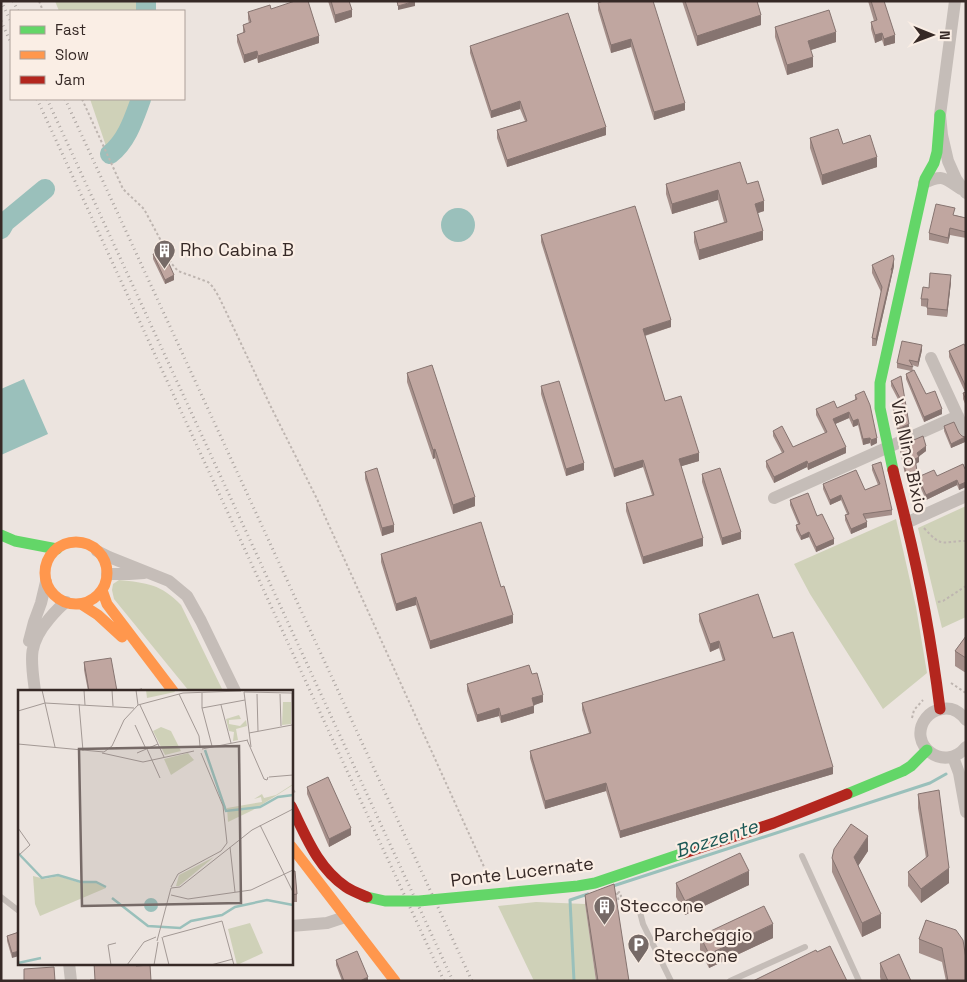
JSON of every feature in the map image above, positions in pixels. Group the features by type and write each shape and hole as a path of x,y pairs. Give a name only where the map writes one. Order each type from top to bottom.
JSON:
{"street":[{"path":"955,1 940,115 948,161 956,179 965,192"},
{"path":"952,21 966,23"},
{"name":"Via Nino Bixio","path":"940,115 937,153 924,183 879,385 879,406 923,605 940,709"},
{"path":"924,183 937,178 944,178 965,192"},
{"path":"931,358 960,415 966,434"},
{"path":"774,498 960,415"},
{"path":"906,523 966,496"},
{"path":"1,535 15,541 57,548"},
{"path":"15,541 40,562 46,582 52,593 66,602 75,604 82,604 94,598 102,590 107,574 105,564 97,551"},
{"path":"40,562 57,548 68,543 78,542 89,545 109,557 169,581 187,596 235,690"},
{"path":"107,574 147,572"},
{"path":"32,668 28,653 30,634 46,582"},
{"path":"102,590 107,604 173,690"},
{"path":"35,690 32,668 34,641 41,628 59,607 66,602"},
{"path":"82,604 98,615 150,662"},
{"path":"966,720 959,712 940,709 927,716 921,730 923,744 933,755 946,758 953,757 960,754 966,747"},
{"name":"Ponte Lucernate","path":"292,808 320,862 328,872 347,888 377,900 419,901 590,884 624,874 774,823 847,794 903,771 911,766 927,750"},
{"path":"953,757 959,773 966,812"},
{"path":"292,847 395,981"},
{"path":"292,926 326,923 345,917"},
{"path":"69,964 71,981"}],"lane":[{"path":"802,856 859,981"},
{"path":"1,897 18,910"},
{"path":"638,904 644,924 671,981"},
{"path":"730,981 805,947"}],"path":[{"path":"82,100 123,189 144,209 171,263 178,271 208,282 219,296 317,499 490,880"},
{"path":"920,516 923,527 937,541 944,543 966,541"},
{"path":"923,605 943,601 966,586"},
{"path":"292,788 295,793"},
{"path":"616,885 619,902 638,904"}],"green space":[{"path":"55,1 140,1 140,10 59,10"},
{"path":"90,100 136,100 121,132 107,149"},
{"path":"966,506 966,617 942,628 918,528"},
{"path":"896,519 916,607 927,673 883,709 810,594 794,564"},
{"path":"119,580 138,582 160,589 174,598 181,605 223,690 188,690 114,599 113,584"},
{"path":"536,902 585,904 596,981 534,981 498,906"}],"water":[{"path":"458,208 465,209 470,213 474,218 474,232 470,237 465,241 458,242 451,241 446,237 442,232 441,225 442,218 446,213 451,209"},
{"path":"24,379 48,434 1,455 1,389"}],"building":[{"path":"295,1 308,1 319,36 258,56 257,51 244,55 237,35 245,32 243,25 251,22 248,12 270,5 271,9"},
{"path":"331,1 349,1 352,10 335,15"},
{"path":"397,1 415,1 398,6"},
{"path":"603,1 653,1 685,103 654,112 631,39 611,45 598,3"},
{"path":"685,1 757,1 761,15 697,36"},
{"path":"871,1 884,1 895,35 884,39 882,33 875,35 871,22 877,20"},
{"path":"829,10 836,32 808,41 813,57 787,65 775,27"},
{"path":"568,13 606,127 507,160 497,130 527,121 520,101 491,111 470,46"},
{"path":"838,129 843,144 870,135 877,157 822,175 810,138"},
{"path":"740,162 747,184 758,181 764,201 755,204 763,231 699,250 694,232 727,222 718,190 672,204 666,184"},
{"path":"936,204 955,208 953,215 966,218 966,232 950,228 948,238 929,233"},
{"path":"635,206 671,320 643,329 665,401 681,396 699,453 679,459 703,538 643,557 626,503 654,495 643,460 614,469 541,235"},
{"name":"Rho Cabina B","path":"163,250 174,275 165,280 153,254"},
{"path":"893,255 892,271 876,339 872,338 882,287 872,265"},
{"path":"930,273 951,275 947,310 927,308 928,299 921,299 923,287 929,288"},
{"path":"902,341 922,345 918,362 909,360 913,367 897,363"},
{"path":"964,344 966,348 966,387 949,351"},
{"path":"432,365 475,497 453,505 407,373"},
{"path":"914,370 926,394 935,391 942,409 924,417 906,374"},
{"path":"901,376 909,424 898,429 893,408 903,404 891,381"},
{"path":"559,381 584,463 566,469 541,386"},
{"path":"864,391 870,405 877,438 871,440 870,438 863,439 858,419 853,421 849,412 833,419 846,447 808,464 807,461 774,477 766,461 784,452 773,431 782,426 793,447 827,432 816,409 834,401 837,408 857,399 855,395"},
{"path":"954,422 959,433 965,437 951,444 944,426"},
{"path":"923,436 926,446 917,453 919,457 915,459 917,471 906,474 900,446"},
{"path":"881,462 892,510 863,514 867,522 851,529 845,515 849,514 841,495 830,500 823,484 856,470 865,490 880,484 872,465"},
{"path":"963,464 966,469 966,482 959,485 957,480 926,495 918,477 934,470 937,476"},
{"path":"377,468 394,525 382,528 365,472"},
{"path":"720,468 741,532 722,538 702,474"},
{"path":"808,493 817,516 822,514 834,539 816,547 809,532 801,536 796,525 800,524 790,500"},
{"path":"481,522 501,587 504,586 513,615 430,641 416,597 396,604 381,554"},
{"path":"758,594 773,638 793,632 833,767 620,831 606,783 545,801 530,751 591,733 582,703 725,660 719,641 710,644 699,614"},
{"path":"966,636 966,658 955,651"},
{"path":"111,658 117,690 89,690 84,662"},
{"path":"529,665 532,674 537,673 543,695 532,698 534,706 501,716 499,708 477,715 467,684"},
{"path":"328,777 351,828 329,839 307,787"},
{"path":"939,790 949,868 921,889 908,872 928,856 918,794"},
{"path":"851,824 868,836 854,857 881,914 862,923 832,858 834,849"},
{"path":"740,853 749,871 685,901 676,883"},
{"path":"292,871 295,871 297,894 292,895"},
{"name":"Steccone","path":"614,884 629,981 598,981 585,895"},
{"path":"764,906 773,924 709,954 700,936"},
{"path":"926,920 956,930 963,940 966,959 966,981 948,981 942,948 919,939"},
{"path":"18,932 18,951 12,953 7,936"},
{"path":"830,946 847,981 753,981 816,950 817,952"},
{"path":"357,951 368,977 360,981 344,981 336,960"},
{"path":"899,954 911,981 888,981 880,963"},
{"path":"94,964 150,965 151,981 90,981 95,980"},
{"path":"54,967 55,981 24,981 24,969"}],"waterway":[{"path":"146,1 146,10"},
{"path":"110,154 125,136 141,100"},
{"path":"1,229 5,222 45,189"},
{"name":"Bozzente","path":"613,886 930,783 946,774"},
{"name":"Bozzente","path":"574,981 570,900 588,894"}],"railway":[{"path":"1,1 10,20"},
{"path":"13,1 18,10"},
{"path":"1,21 10,41"},
{"path":"37,100 444,981"},
{"path":"47,100 453,981"},
{"path":"65,100 472,981"}],"traffic: fast":[{"path":"893,470 880,408 880,383 925,179 934,163 937,152 940,115"},
{"path":"1,535 15,541 57,549"},
{"path":"847,794 903,771 911,766 927,750"},
{"path":"367,897 385,901 419,901 578,886 595,883 684,853"}],"traffic: slow":[{"path":"76,542 93,547 98,551 102,556 107,573 102,590 98,595 93,599 76,604 59,599 54,595 50,590 45,573 50,556 54,551 59,547 76,542"},
{"path":"102,590 107,604 172,690"},
{"path":"81,604 98,615 122,637"},
{"path":"292,847 395,981"}],"traffic: jam":[{"path":"893,470 921,591 940,709"},
{"path":"684,853 774,823 847,794"},
{"path":"292,808 307,840 327,870 346,887 367,897"}],"place":[{"name":"Rho Cabina B","path":"164,269"},
{"name":"Steccone","path":"604,925"},
{"name":"Parcheggio Steccone","path":"638,964"}]}
